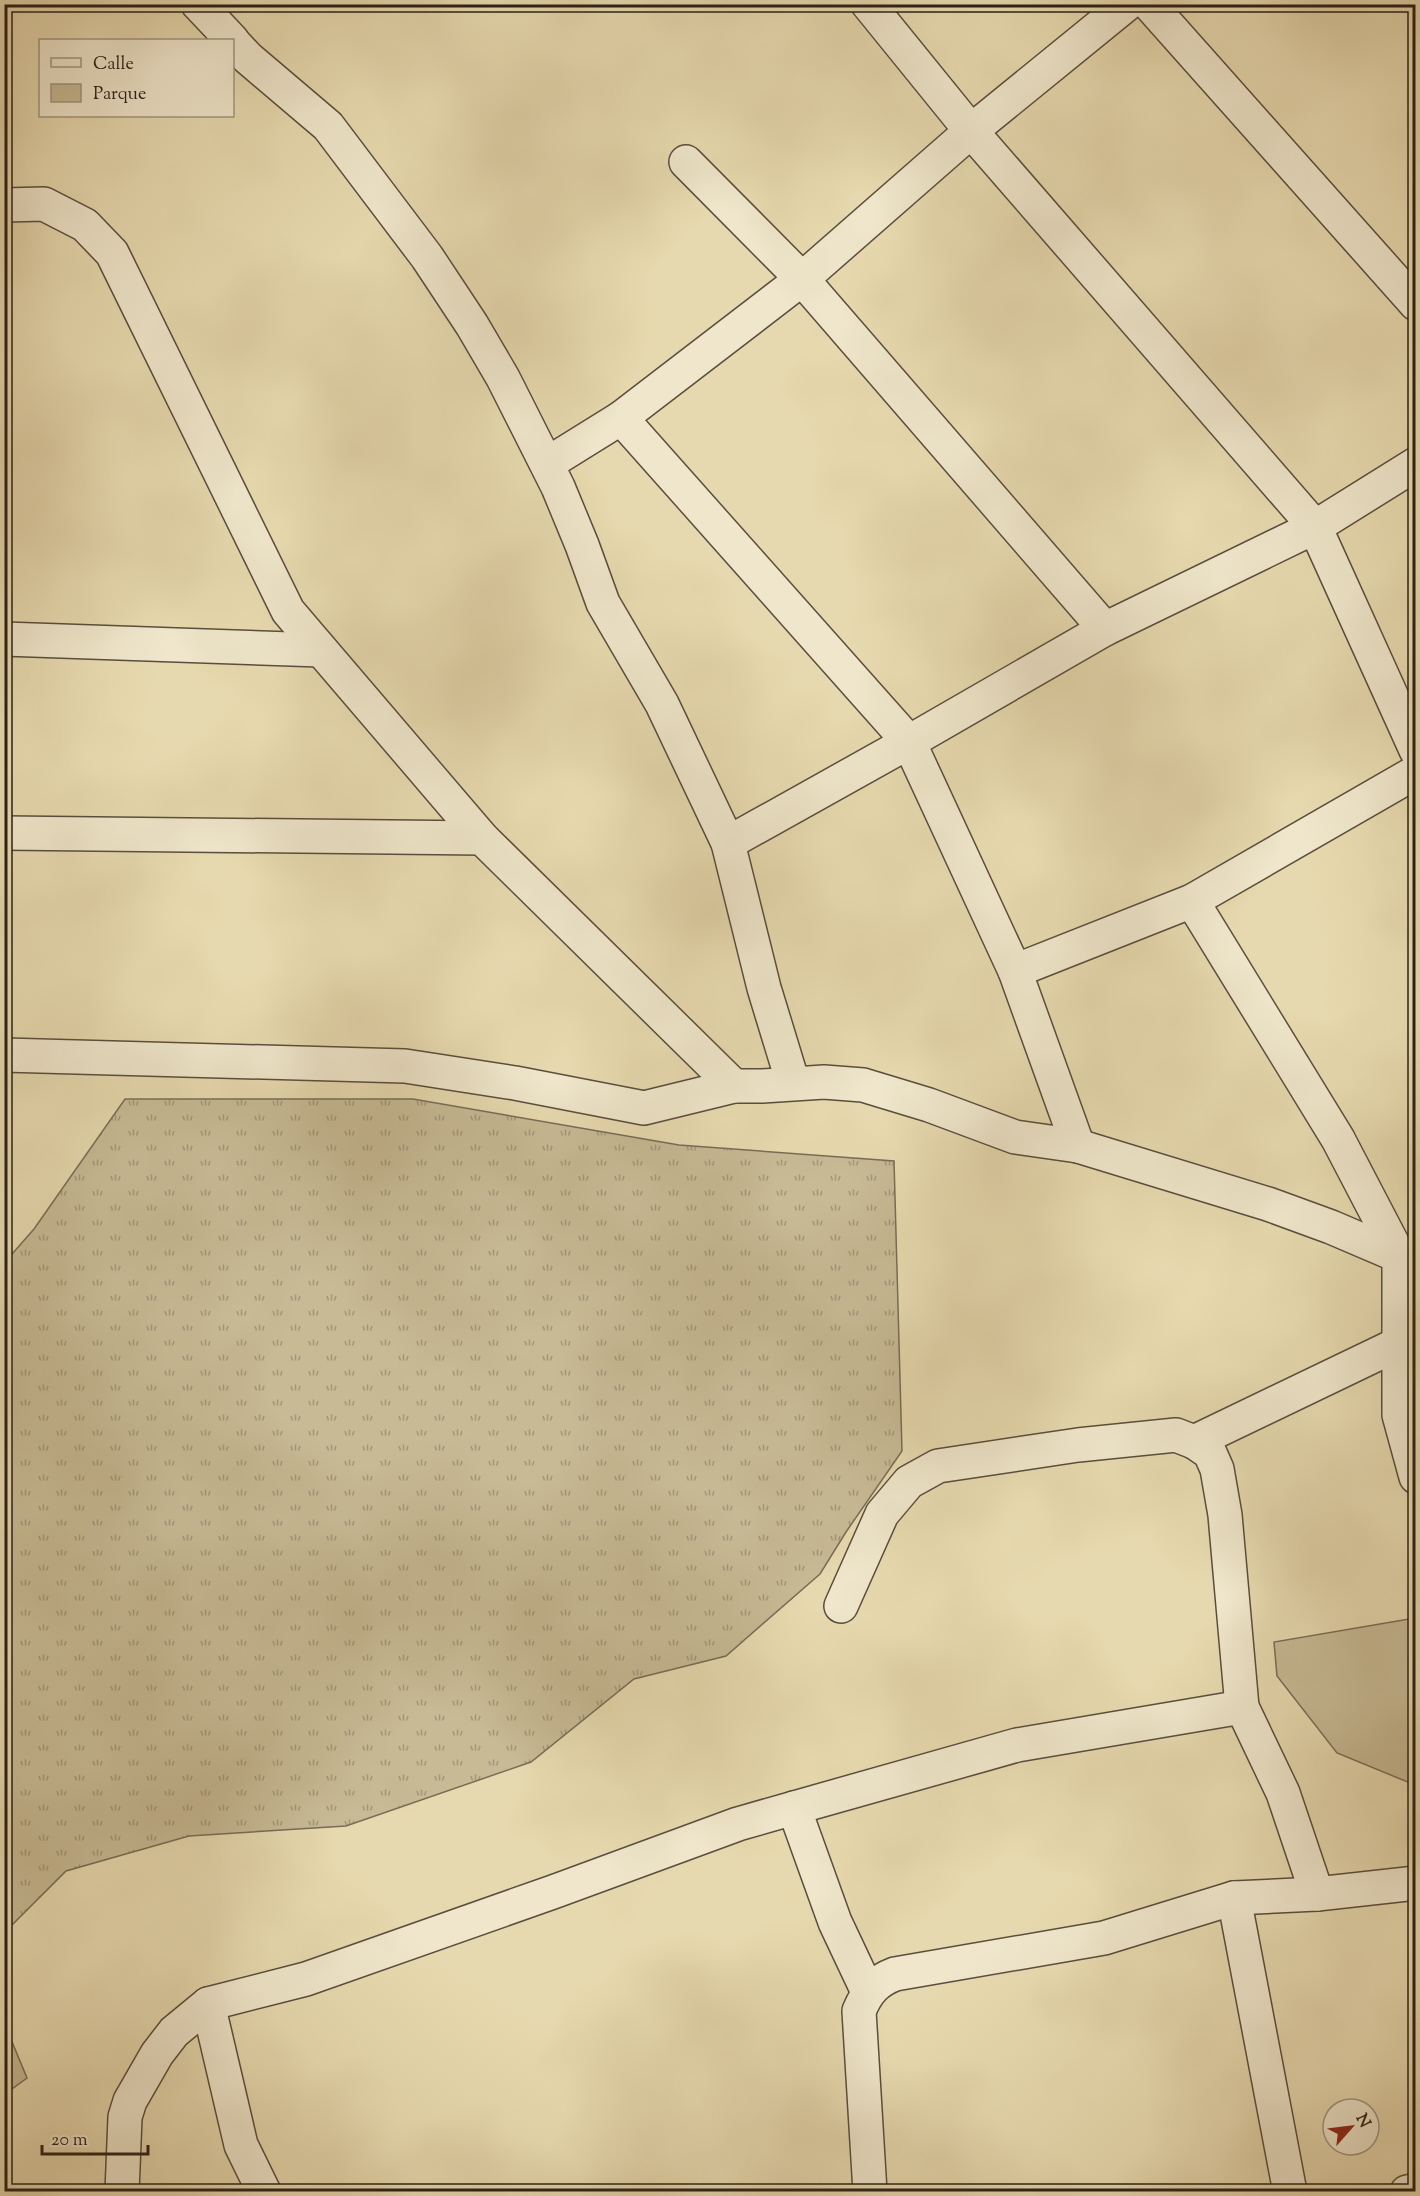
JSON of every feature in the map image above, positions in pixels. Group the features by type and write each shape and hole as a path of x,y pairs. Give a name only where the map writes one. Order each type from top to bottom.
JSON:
{"street":[{"path":"198,4 230,39"},
{"path":"868,4 971,131 1315,527 1416,750"},
{"path":"547,464 621,418 802,279 971,131 1127,4"},
{"path":"1149,4 1416,304"},
{"path":"234,43 248,58 328,126 427,257 472,324 503,378 547,464 582,544 603,603 662,704 728,843 764,988 793,1083"},
{"path":"686,162 802,279 1105,629"},
{"path":"4,206 44,204 85,225 112,253 288,611 482,838 734,1086"},
{"path":"621,418 909,742 1015,972 1078,1146"},
{"path":"728,843 1105,629 1315,527 1416,464"},
{"path":"4,639 321,650"},
{"path":"1015,972 1192,901 1416,772"},
{"path":"4,833 482,838"},
{"path":"1192,901 1338,1139 1407,1265 1398,1344 1400,1415 1416,1477"},
{"path":"6,1050 405,1066 515,1083 644,1108 734,1086 793,1083 863,1085 928,1105 1015,1137 1078,1146 1268,1204 1331,1227 1407,1265"},
{"path":"1194,1442 1398,1344"},
{"path":"841,1606 882,1514 909,1482 938,1466 1078,1444 1176,1435 1194,1442 1210,1453 1217,1469 1225,1515 1242,1707 1283,1793 1317,1893"},
{"path":"122,2192 125,2117 130,2101 162,2047 174,2032 208,2004 306,1979 738,1824 1017,1744 1242,1707"},
{"path":"794,1808 835,1922 868,1992"},
{"path":"870,2192 859,2011 868,1992 884,1978 1104,1938 1234,1898 1317,1893 1416,1883"},
{"path":"1234,1898 1290,2192"},
{"path":"208,2004 241,2145 264,2192"},
{"path":"1407,2192 1416,2190"}],"green space":[{"path":"125,1099 413,1099 679,1145 894,1161 902,1451 820,1574 726,1656 634,1679 531,1762 346,1826 189,1836 66,1871 5,1932 5,1262 34,1229"},
{"path":"1416,1618 1415,1785 1337,1753 1277,1676 1274,1642"},
{"path":"5,2025 27,2078 4,2094"}]}
